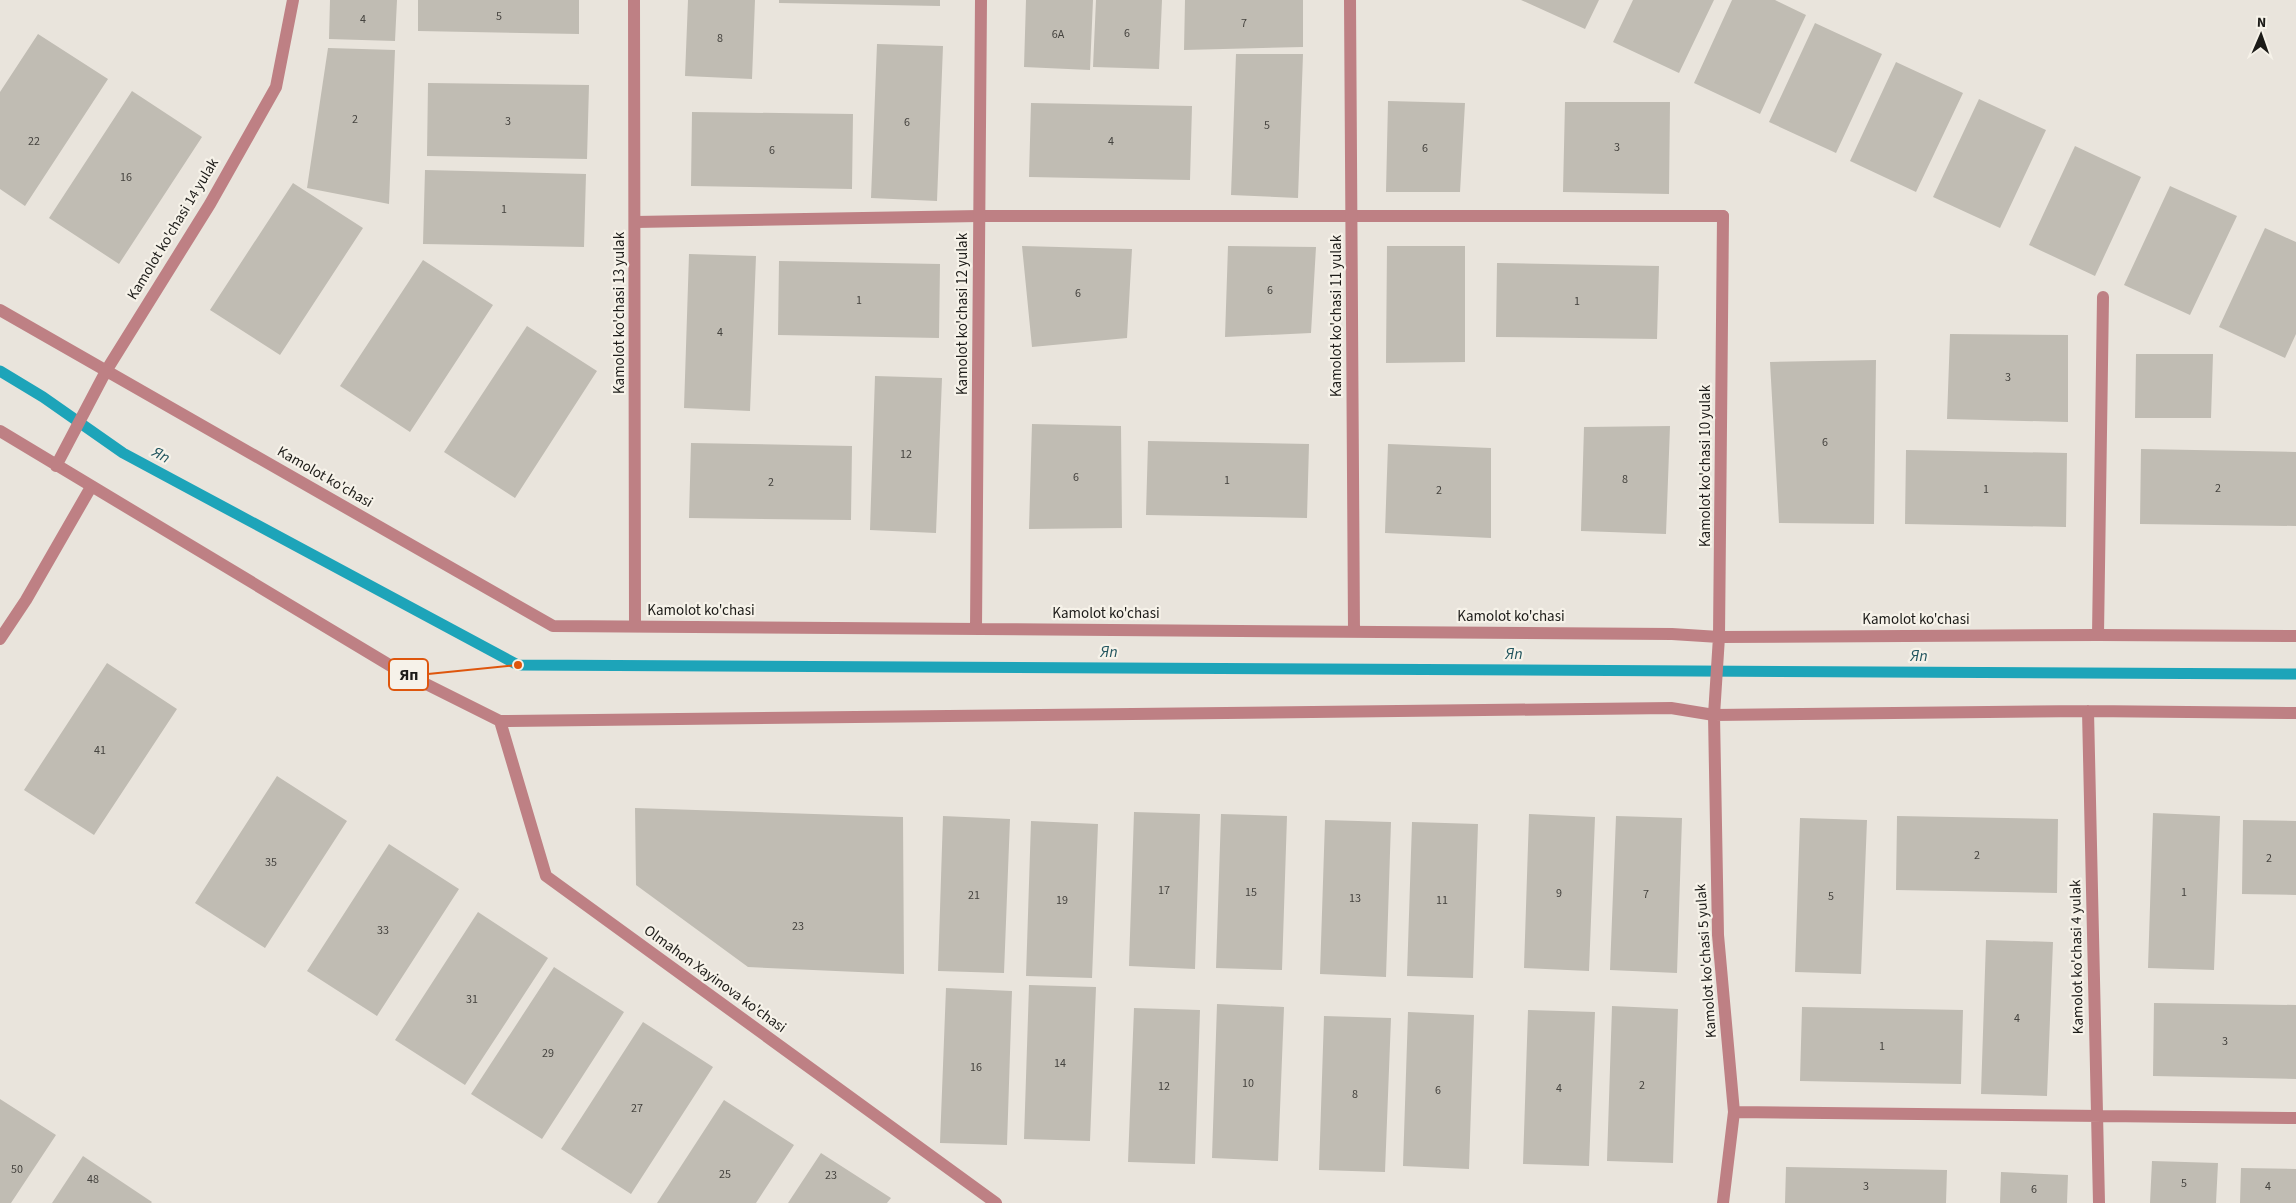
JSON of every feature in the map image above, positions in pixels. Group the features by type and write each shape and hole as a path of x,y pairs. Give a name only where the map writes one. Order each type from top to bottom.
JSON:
{"street":[{"name":"Kamolot ko'chasi 14 yulak","path":"56,466 106,371 210,204 276,87 293,0"},
{"name":"Kamolot ko'chasi 13 yulak","path":"634,0 635,626"},
{"name":"Kamolot ko'chasi 12 yulak","path":"976,629 981,0"},
{"name":"Kamolot ko'chasi 11 yulak","path":"1350,0 1354,631"},
{"path":"635,222 979,216 1352,215"},
{"name":"Kamolot ko'chasi 10 yulak","path":"1352,215 1723,216 1719,637 1714,716"},
{"path":"2098,634 2103,297"},
{"name":"Kamolot ko'chasi","path":"0,310 553,626 1354,631 1672,634 1719,637 2098,634 2296,636"},
{"path":"0,431 396,670 500,721 1671,708 1714,716 2088,711 2296,713"},
{"path":"0,638 26,600 91,487"},
{"name":"Kamolot ko'chasi 4 yulak","path":"2088,711 2099,1203"},
{"name":"Kamolot ko'chasi 5 yulak","path":"1714,716 1718,934 1734,1112 1723,1203"},
{"name":"Olmahon Xayinova ko'chasi","path":"500,721 546,876 996,1203"},
{"path":"1734,1112 2296,1118"}],"building":[{"path":"330,0 397,0 395,41 329,39"},
{"path":"418,0 579,0 579,34 418,31"},
{"path":"688,0 755,0 752,79 685,76"},
{"path":"779,0 940,0 940,6 779,3"},
{"path":"1026,0 1093,0 1090,70 1024,67"},
{"path":"1096,0 1162,0 1159,69 1093,67"},
{"path":"1185,0 1303,0 1303,47 1184,50"},
{"path":"1521,0 1599,0 1585,29"},
{"path":"1633,0 1714,0 1679,73 1613,42"},
{"path":"1732,0 1775,0 1806,15 1760,114 1694,83"},
{"path":"1815,23 1882,54 1836,153 1769,122"},
{"path":"38,34 108,79 25,206 0,189 0,92"},
{"path":"877,44 943,46 937,201 871,198"},
{"path":"328,48 395,50 389,204 307,188"},
{"path":"1236,54 1303,54 1298,198 1231,195"},
{"path":"1896,62 1963,93 1916,192 1850,161"},
{"path":"428,83 589,85 587,159 427,156"},
{"path":"132,91 202,137 119,264 49,218"},
{"path":"1979,99 2046,130 2000,228 1933,197"},
{"path":"1388,101 1465,103 1460,192 1386,192"},
{"path":"1565,102 1670,102 1669,194 1563,192"},
{"path":"1031,103 1192,106 1190,180 1029,177"},
{"path":"692,112 853,114 852,189 691,186"},
{"path":"2075,146 2141,177 2095,276 2029,245"},
{"path":"425,170 586,174 584,247 423,244"},
{"path":"293,183 363,228 280,355 210,310"},
{"path":"2170,186 2237,216 2190,315 2124,285"},
{"path":"2265,228 2296,242 2296,334 2285,358 2219,327"},
{"path":"1022,246 1132,249 1127,338 1032,347"},
{"path":"1228,246 1316,247 1311,333 1225,337"},
{"path":"1387,246 1465,246 1465,362 1386,363"},
{"path":"689,254 756,256 750,411 684,408"},
{"path":"423,260 493,305 410,432 340,386"},
{"path":"779,261 940,264 939,338 778,335"},
{"path":"1497,263 1659,266 1657,339 1496,337"},
{"path":"527,326 597,371 515,498 444,452"},
{"path":"1950,334 2068,335 2068,422 1947,419"},
{"path":"2136,354 2213,354 2211,418 2135,418"},
{"path":"1876,360 1874,524 1779,523 1770,362"},
{"path":"875,376 942,378 936,533 870,530"},
{"path":"1032,424 1121,426 1122,528 1029,529"},
{"path":"1670,426 1666,534 1581,531 1584,427"},
{"path":"1148,441 1309,444 1307,518 1146,515"},
{"path":"691,443 852,446 851,520 689,518"},
{"path":"1388,444 1491,448 1491,538 1385,533"},
{"path":"2141,449 2296,452 2296,526 2140,524"},
{"path":"1906,450 2067,453 2066,527 1905,524"},
{"path":"107,663 177,709 94,835 24,790"},
{"path":"277,776 347,821 265,948 195,903"},
{"path":"635,808 903,817 904,974 748,967 636,885"},
{"path":"1134,812 1200,814 1195,969 1129,966"},
{"path":"2153,813 2220,816 2214,970 2148,968"},
{"path":"1221,814 1287,816 1282,970 1216,968"},
{"path":"1529,814 1595,817 1589,971 1524,968"},
{"path":"943,816 1010,819 1004,973 938,971"},
{"path":"1616,816 1682,818 1677,973 1610,970"},
{"path":"1897,816 2058,819 2057,893 1896,890"},
{"path":"1800,818 1867,820 1861,974 1795,972"},
{"path":"1325,820 1391,822 1386,977 1320,974"},
{"path":"2243,820 2296,821 2296,895 2242,894"},
{"path":"1031,821 1098,824 1092,978 1026,976"},
{"path":"1412,822 1478,824 1473,978 1407,976"},
{"path":"389,844 459,889 377,1016 307,971"},
{"path":"478,912 548,958 465,1085 395,1040"},
{"path":"1986,940 2053,942 2047,1096 1981,1094"},
{"path":"554,967 624,1012 542,1139 471,1094"},
{"path":"1029,985 1096,987 1090,1141 1024,1139"},
{"path":"946,988 1012,991 1007,1145 940,1143"},
{"path":"2154,1003 2296,1005 2296,1079 2153,1076"},
{"path":"1217,1004 1284,1007 1278,1161 1212,1158"},
{"path":"1612,1006 1678,1009 1673,1163 1607,1161"},
{"path":"1802,1007 1963,1010 1961,1084 1800,1081"},
{"path":"1134,1008 1200,1010 1195,1164 1128,1162"},
{"path":"1528,1010 1595,1012 1589,1166 1523,1164"},
{"path":"1408,1012 1474,1015 1469,1169 1403,1166"},
{"path":"1324,1016 1391,1018 1385,1172 1319,1170"},
{"path":"643,1022 713,1067 631,1194 561,1149"},
{"path":"0,1099 56,1135 11,1203 0,1203"},
{"path":"724,1100 794,1145 756,1203 657,1203"},
{"path":"821,1153 891,1198 887,1203 788,1203"},
{"path":"83,1156 152,1202 52,1203"},
{"path":"2152,1161 2218,1163 2216,1203 2150,1203"},
{"path":"1786,1167 1947,1170 1946,1203 1785,1203"},
{"path":"2241,1168 2296,1169 2296,1203 2240,1203"},
{"path":"2001,1172 2068,1175 2067,1203 2000,1203"}],"waterway":[{"name":"Яп","path":"0,371 43,397 123,453 518,665 2296,674"}],"place":[{"name":"Яп","path":"518,665"}]}
